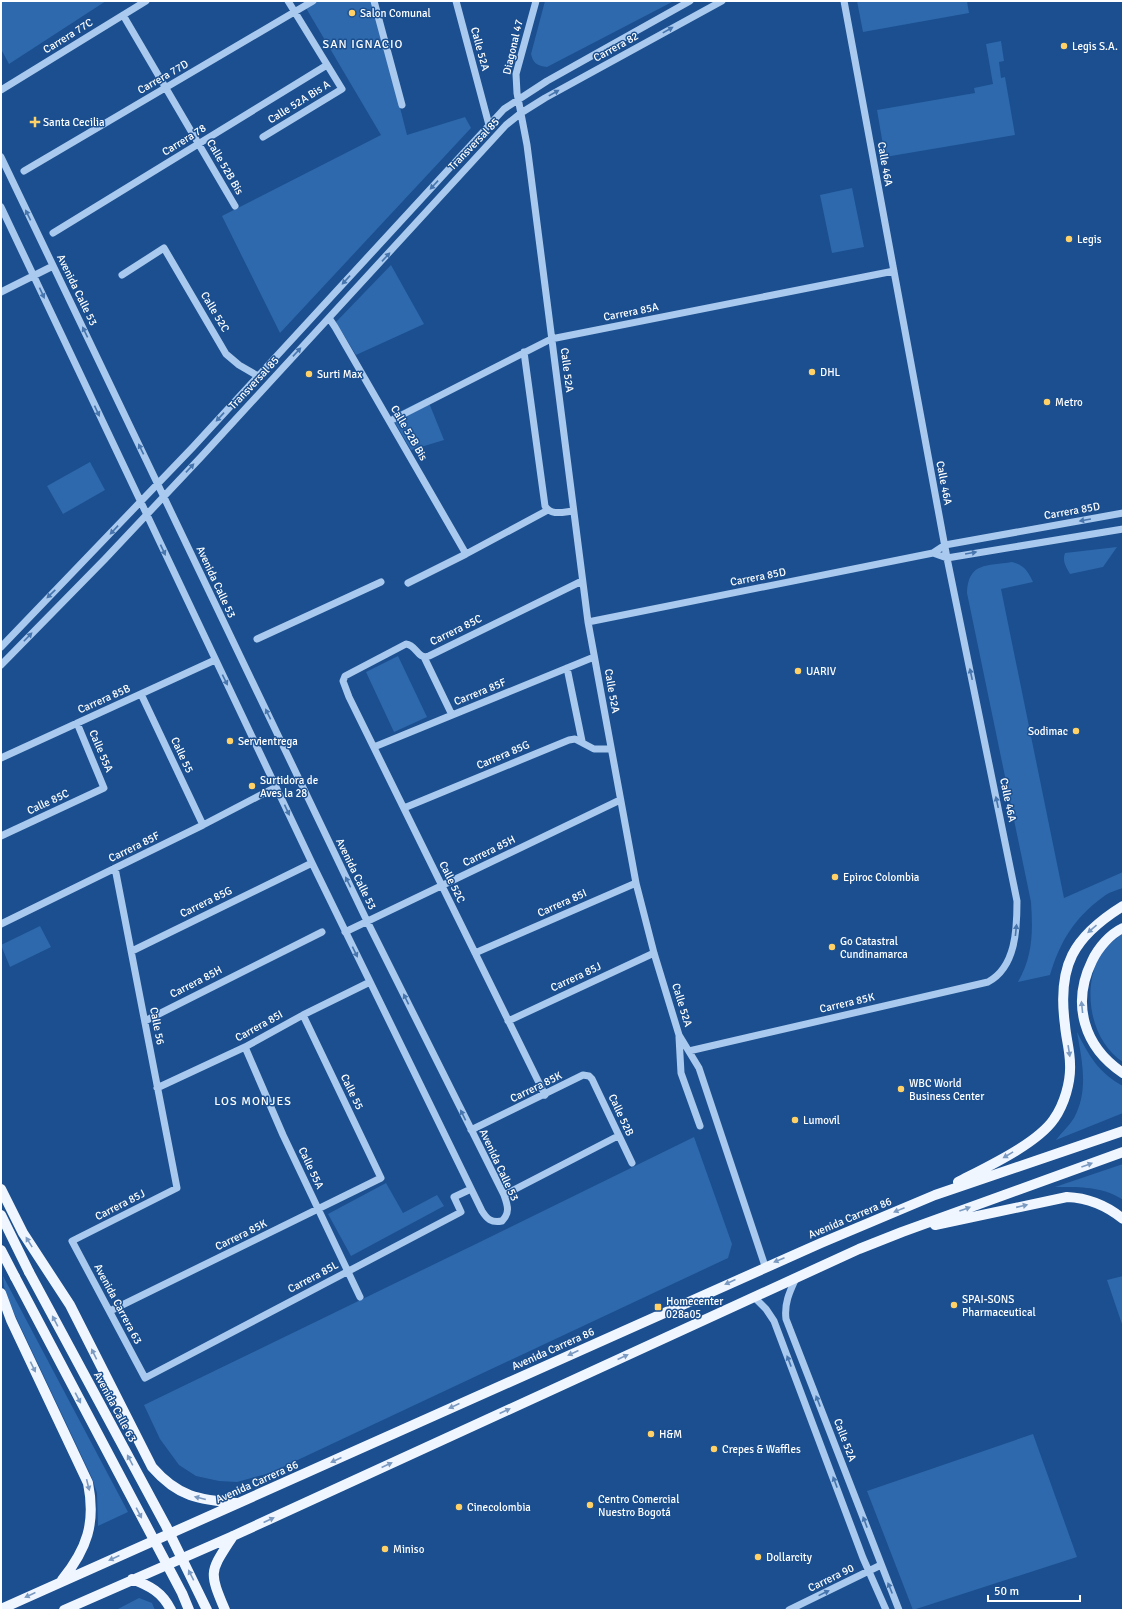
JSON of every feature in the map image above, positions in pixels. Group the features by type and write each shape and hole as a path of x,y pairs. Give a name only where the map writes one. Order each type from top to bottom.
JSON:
{"main road":[{"path":"935,1195 1010,1154 1041,1133 1054,1119 1062,1104 1071,1066 1063,1007 1063,987 1067,969 1077,946 1086,934 1123,906"},
{"path":"1123,928 1117,931 1095,953 1086,971 1082,989 1081,1009 1087,1028 1103,1057 1123,1073"},
{"name":"Avenida Carrera 86","path":"1,1609 765,1266 935,1195 1123,1131"},
{"path":"64,1610 233,1536 754,1297 902,1232 1123,1152"},
{"path":"1,1189 23,1233 70,1305 152,1467 170,1486 185,1494 210,1501 239,1503"},
{"path":"902,1232 1067,1197 1081,1198 1096,1202 1105,1206 1123,1219"},
{"name":"Avenida Calle 63","path":"1,1215 29,1272 166,1526 207,1610"},
{"path":"1,1250 171,1572 189,1610"},
{"path":"1,1293 11,1320 88,1483 91,1509 85,1542 74,1564 60,1582"},
{"path":"226,1610 214,1580 214,1569 217,1561 233,1536"},
{"path":"132,1579 157,1591 163,1596 171,1610"}],"street":[{"name":"Carrera 77C","path":"1,90 146,1"},
{"name":"Calle 52A Bis A","path":"263,137 342,89 288,1"},
{"name":"Carrera 77D","path":"24,171 313,1"},
{"path":"374,1 402,105"},
{"name":"Calle 52A","path":"456,1 489,125"},
{"name":"Diagonal 47","path":"518,99 516,84 518,64 536,1"},
{"name":"Carrera 82","path":"518,99 547,81 690,1"},
{"name":"Carrera 82","path":"521,113 545,98 722,1"},
{"name":"Calle 46A","path":"844,1 947,558 1017,901 1016,935 1012,951 1004,966"},
{"name":"Calle 52B Bis","path":"123,15 235,206"},
{"name":"Carrera 78","path":"53,233 327,65"},
{"name":"Calle 52A","path":"518,99 527,145 588,622 636,883 654,953 679,1035 698,1068 765,1266"},
{"name":"Transversal 85","path":"1,647 158,484 504,109 518,99"},
{"name":"Transversal 85","path":"1,665 163,497 490,141 521,113"},
{"name":"Avenida Calle 53","path":"1,157 367,921 504,1195 508,1208 506,1217 502,1221 492,1222 486,1218 471,1189 345,932 1,207"},
{"name":"Calle 52C","path":"122,275 164,248 226,354 239,365 258,376"},
{"path":"1,292 53,266"},
{"name":"Carrera 85A","path":"390,422 551,339 894,271"},
{"name":"Calle 52B Bis","path":"329,318 336,327 466,554"},
{"path":"524,352 545,506 553,513 574,511"},
{"path":"271,362 280,371"},
{"path":"408,583 548,510"},
{"name":"Carrera 85D","path":"588,622 933,553 945,545 1123,513"},
{"path":"933,553 947,558 1123,529"},
{"name":"Carrera 85C","path":"344,678 345,676 406,644 413,646 420,656 424,657 582,581"},
{"path":"257,639 381,582"},
{"path":"424,657 452,715"},
{"name":"Carrera 85F","path":"374,747 594,657"},
{"name":"Carrera 85B","path":"1,758 215,660"},
{"path":"567,668 582,741 594,750 611,749"},
{"name":"Calle 52C","path":"344,678 343,681 349,696 545,1096"},
{"name":"Calle 55","path":"141,694 203,825"},
{"name":"Calle 55A","path":"77,723 104,788"},
{"name":"Carrera 85G","path":"404,808 569,740 575,739 582,741"},
{"name":"Carrera 85F","path":"1,924 203,825 276,787"},
{"name":"Calle 85C","path":"1,836 104,788"},
{"name":"Carrera 85H","path":"345,932 620,800"},
{"name":"Carrera 85G","path":"132,951 312,863"},
{"name":"Calle 56","path":"116,868 177,1188"},
{"name":"Carrera 85I","path":"475,953 636,883"},
{"name":"Carrera 85H","path":"145,1021 322,932"},
{"name":"Carrera 85J","path":"508,1021 654,953"},
{"name":"Carrera 85K","path":"689,1051 988,982 998,977 1004,966"},
{"name":"Carrera 85I","path":"157,1088 245,1047 303,1015 370,982"},
{"name":"Calle 55","path":"303,1015 381,1178"},
{"path":"679,1035 681,1073 700,1126"},
{"name":"Calle 55A","path":"245,1047 318,1209 360,1297"},
{"name":"Carrera 85K","path":"471,1130 545,1096 583,1076 589,1076"},
{"name":"Calle 52B","path":"589,1076 592,1079 632,1163"},
{"path":"504,1195 618,1136"},
{"name":"Carrera 85K","path":"110,1311 381,1178"},
{"name":"Carrera 85J","path":"72,1241 177,1188"},
{"name":"Carrera 85L","path":"145,1378 461,1212 454,1197 471,1189"},
{"name":"Avenida Carrera 63","path":"72,1241 145,1378"},
{"name":"Calle 52A","path":"796,1278 787,1300 785,1310 786,1319 899,1610"},
{"path":"754,1297 766,1309 774,1321 869,1571 886,1610"},
{"name":"Carrera 90","path":"789,1610 882,1566"}],"shaded area":[{"path":"1,1 106,1 9,64 1,49"},
{"path":"317,1 373,1 407,135 465,117 471,128 280,333 222,216 381,135 306,8"},
{"path":"545,1 674,1 547,67 536,64 531,54"},
{"path":"857,1 967,1 969,13 863,32"},
{"path":"1001,41 1004,61 999,62 1001,78 1005,77 1015,135 885,157 877,110 975,93 974,88 993,84 986,44"},
{"path":"852,188 864,247 832,253 820,195"},
{"path":"391,265 424,324 356,355 336,322"},
{"path":"427,398 444,440 411,450 391,416"},
{"path":"90,462 105,490 63,514 47,486"},
{"path":"1117,547 1103,567 1070,574 1065,564 1065,553"},
{"path":"1012,562 1025,569 1033,582 1001,589 1064,898 1123,872 1123,888 1113,891 1103,897 1076,922 1058,952 1050,975 1018,982 1027,963 1031,943 1031,902 967,593 968,583 971,576 980,567"},
{"path":"398,656 427,717 394,732 366,672"},
{"path":"40,926 51,947 10,967 1,945"},
{"path":"1123,933 1123,1062 1112,1053 1103,1041 1096,1027 1090,997 1091,982 1095,967 1101,954"},
{"path":"1077,1032 1090,1056 1101,1070 1123,1086 1123,1113 1056,1140 1074,1118 1082,1097 1083,1075"},
{"path":"694,1137 732,1244 728,1258 270,1473 237,1482 219,1481 196,1476 179,1465 160,1439 144,1405"},
{"path":"1123,1164 1123,1200 1107,1192 1090,1188 1055,1187"},
{"path":"386,1183 403,1213 437,1195 444,1206 351,1256 328,1214"},
{"path":"3,1276 128,1512 98,1526 97,1493 92,1478 14,1313 4,1287"},
{"path":"1123,1276 1123,1327 1107,1280"},
{"path":"1033,1434 1077,1557 913,1610 867,1491"},
{"path":"139,1598 152,1603 155,1610 116,1610"}],"place":[{"name":"Salon Comunal","path":"352,13"},
{"name":"Legis S.A.","path":"1064,46"},
{"name":"Santa Cecilia","path":"35,122"},
{"name":"Legis","path":"1069,239"},
{"name":"DHL","path":"812,372"},
{"name":"Surti Max","path":"309,374"},
{"name":"Metro","path":"1047,402"},
{"name":"UARIV","path":"798,671"},
{"name":"Sodimac","path":"1076,731"},
{"name":"Servientrega","path":"230,741"},
{"name":"Surtidora de Aves la 28","path":"252,786"},
{"name":"Epiroc Colombia","path":"835,877"},
{"name":"Go Catastral Cundinamarca","path":"832,947"},
{"name":"WBC World Business Center","path":"901,1089"},
{"name":"Lumovil","path":"795,1120"},
{"name":"SPAI-SONS Pharmaceutical","path":"954,1305"},
{"name":"Homecenter 028a05","path":"658,1307"},
{"name":"H&M","path":"651,1434"},
{"name":"Crepes & Waffles","path":"714,1449"},
{"name":"Centro Comercial Nuestro Bogotá","path":"590,1505"},
{"name":"Cinecolombia","path":"459,1507"},
{"name":"Miniso","path":"385,1549"},
{"name":"Dollarcity","path":"758,1557"}],"district":[{"name":"SAN IGNACIO","path":"363,44"},
{"name":"LOS MONJES","path":"253,1101"}]}
